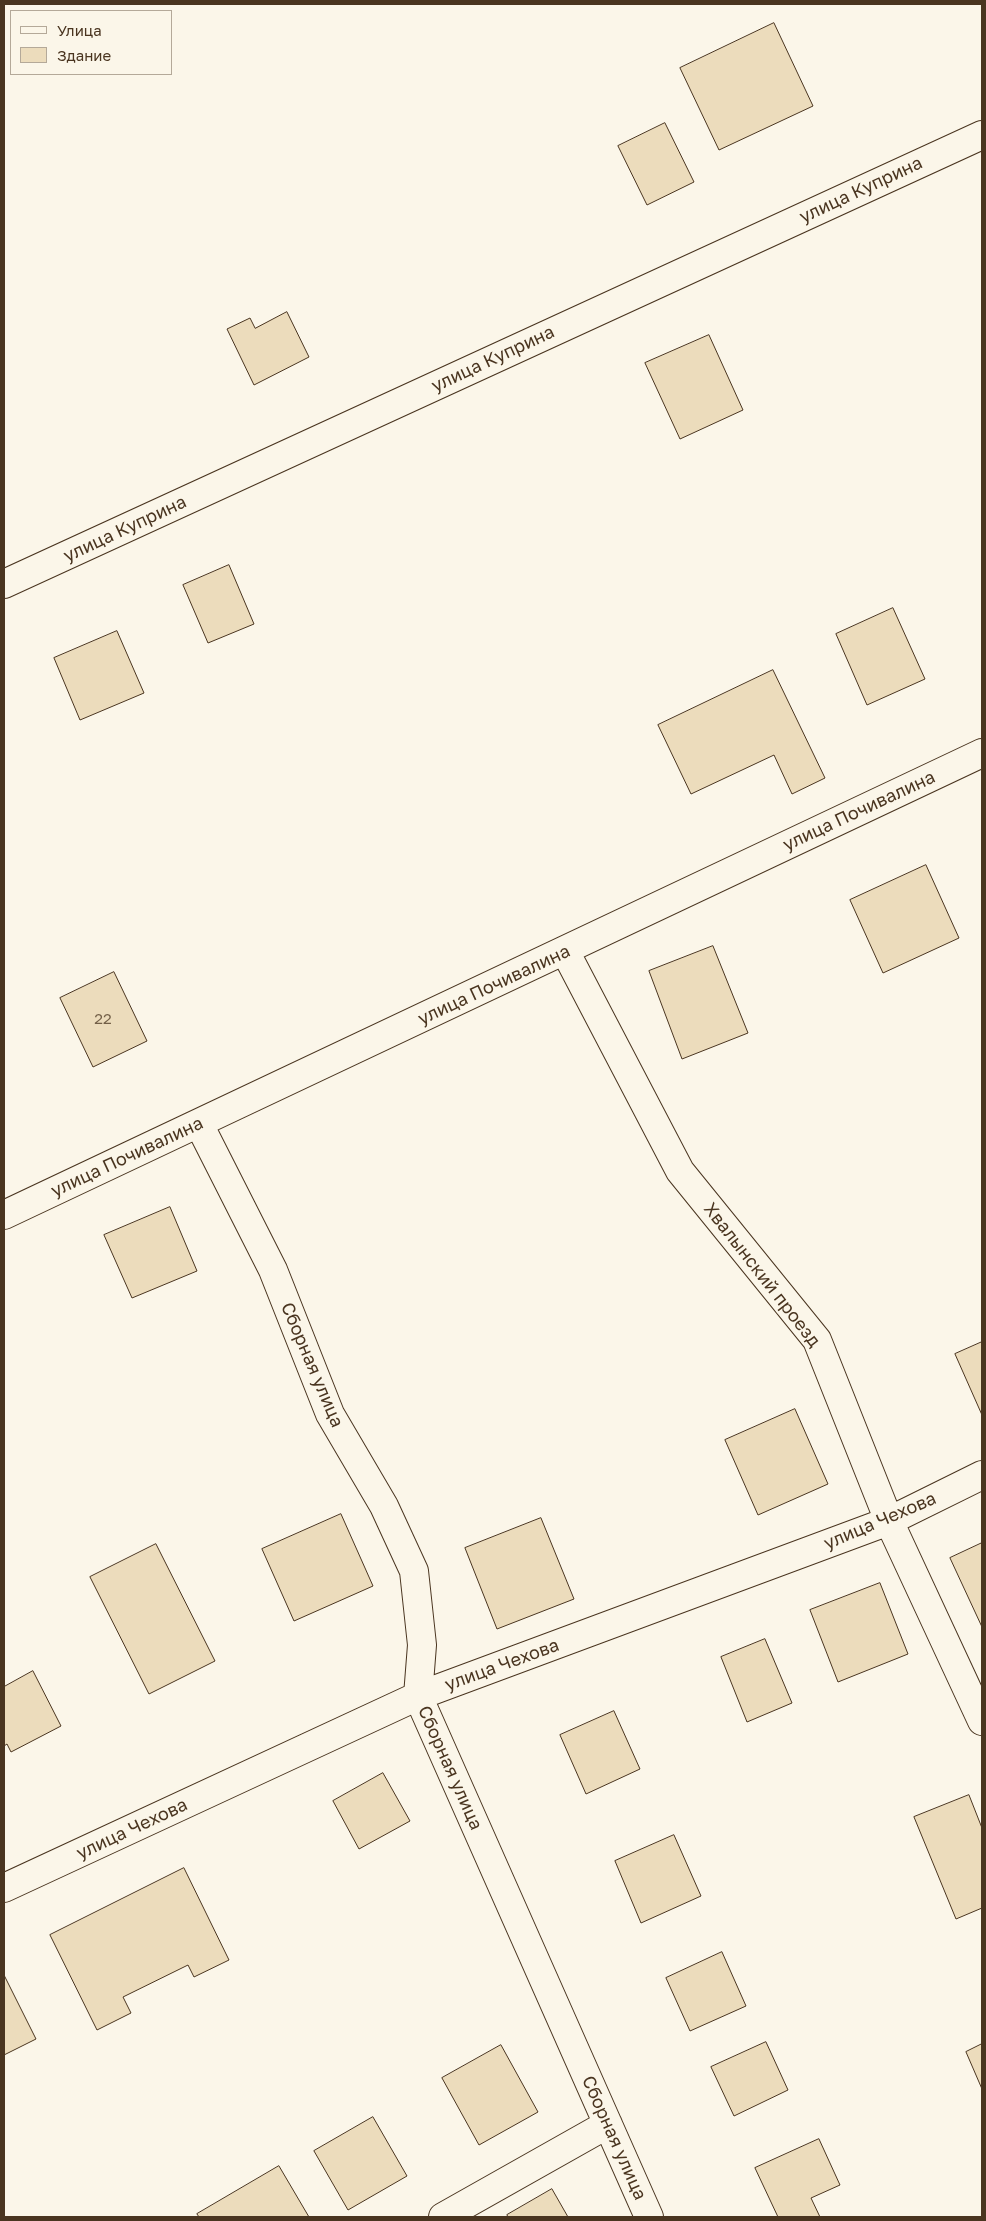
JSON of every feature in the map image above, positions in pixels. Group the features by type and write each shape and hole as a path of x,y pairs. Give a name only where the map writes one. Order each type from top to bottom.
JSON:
{"street":[{"name":"улица Куприна","path":"4,584 982,135"},
{"name":"улица Почивалина","path":"4,1215 982,753"},
{"name":"Хвалынский проезд","path":"565,951 680,1171 817,1340 889,1521 982,1721"},
{"name":"Сборная улица","path":"199,1124 273,1270 330,1414 384,1506 414,1571 422,1646 418,1696 649,2217"},
{"name":"улица Чехова","path":"4,1888 418,1696 889,1521 982,1475"},
{"path":"443,2217 608,2124"}],"building":[{"path":"774,23 813,106 719,150 680,68"},
{"path":"665,123 694,182 647,205 618,146"},
{"path":"287,312 309,357 254,385 227,329 250,318 255,328"},
{"path":"709,335 743,410 680,439 645,363"},
{"path":"229,565 254,624 208,643 183,585"},
{"path":"893,608 925,679 867,705 836,634"},
{"path":"117,631 144,693 80,720 54,658"},
{"path":"773,670 825,778 792,794 774,755 691,794 658,725"},
{"path":"926,865 959,938 883,973 850,900"},
{"path":"713,946 748,1033 682,1059 649,971"},
{"path":"114,972 147,1041 93,1067 60,998"},
{"path":"170,1207 197,1271 132,1298 104,1235"},
{"path":"982,1342 982,1415 955,1354"},
{"path":"795,1409 828,1484 758,1515 725,1440"},
{"path":"341,1514 373,1586 294,1621 262,1549"},
{"path":"541,1518 574,1599 497,1629 465,1548"},
{"path":"982,1543 982,1627 950,1558"},
{"path":"156,1544 215,1661 149,1694 90,1577"},
{"path":"880,1583 908,1654 838,1682 810,1610"},
{"path":"765,1639 792,1703 747,1722 721,1657"},
{"path":"33,1671 61,1726 11,1752 7,1744 4,1746 4,1687"},
{"path":"614,1711 640,1769 586,1794 560,1735"},
{"path":"383,1773 410,1821 359,1849 333,1801"},
{"path":"969,1795 982,1828 982,1908 956,1919 914,1817"},
{"path":"674,1835 701,1896 641,1923 615,1861"},
{"path":"184,1868 229,1960 194,1977 188,1965 123,1997 131,2013 97,2030 50,1935"},
{"path":"722,1952 746,2006 690,2031 666,1978"},
{"path":"4,1975 36,2039 4,2055"},
{"path":"766,2042 788,2090 734,2116 711,2067"},
{"path":"982,2044 982,2089 966,2052"},
{"path":"501,2045 538,2112 479,2145 442,2078"},
{"path":"373,2117 407,2176 348,2210 314,2151"},
{"path":"819,2139 840,2185 811,2198 820,2217 778,2217 755,2168"},
{"path":"279,2166 309,2217 199,2217 197,2214"},
{"path":"552,2189 568,2217 508,2217 507,2215"}]}
